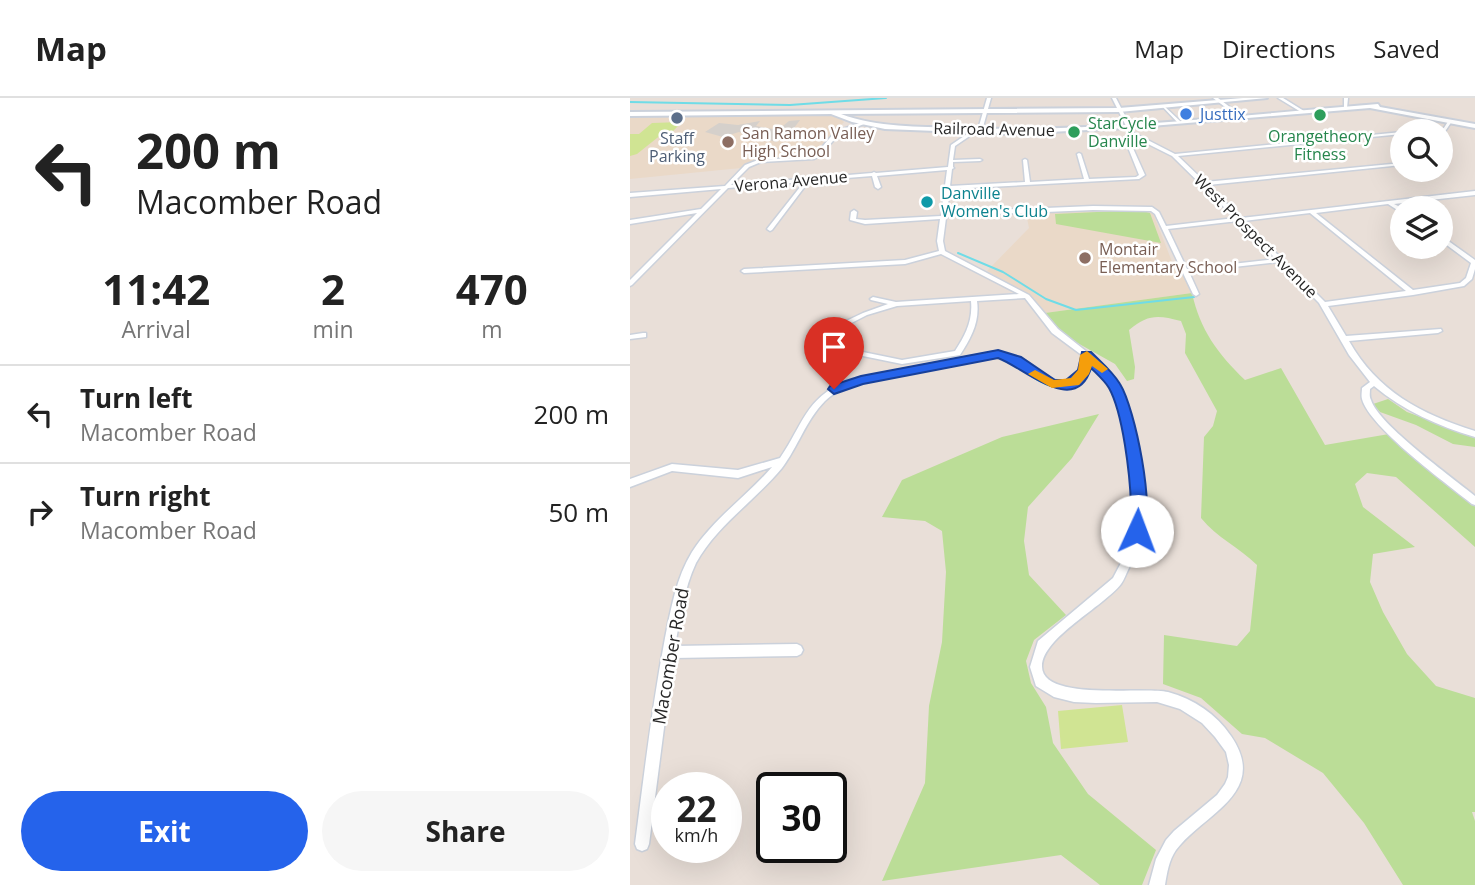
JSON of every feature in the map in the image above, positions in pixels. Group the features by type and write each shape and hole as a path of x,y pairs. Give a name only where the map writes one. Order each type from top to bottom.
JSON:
{"main road":[{"path":"847,114 866,110 1119,110 1264,98"},
{"path":"1038,109 1048,101"},
{"path":"1344,101 1440,119"},
{"name":"Railroad Avenue","path":"630,114 797,108 847,114 862,123 888,127 1012,132 1241,117 1302,111 1344,101 1378,106"},
{"path":"1364,105 1439,119"},
{"path":"1453,122 1475,126"}],"street":[{"path":"942,251 940,241 953,145 983,124 989,98"},
{"name":"West Prospect Avenue","path":"1114,98 1127,126 1142,139 1174,155 1325,304 1343,339 1375,382 1398,401 1422,414 1475,434"},
{"path":"1279,98 1302,111"},
{"path":"1218,100 1241,117"},
{"path":"1162,106 1179,122"},
{"path":"630,284 747,166 754,163 805,160 818,155 837,133 862,123"},
{"path":"1174,155 1390,135"},
{"path":"948,188 1131,178 1142,175 1129,145 1142,139"},
{"path":"1079,154 1087,180"},
{"name":"Verona Avenue","path":"630,195 808,180 980,160"},
{"path":"1025,160 1028,183"},
{"path":"1203,184 1390,165"},
{"path":"874,173 878,187"},
{"path":"770,229 808,180"},
{"path":"1165,228 1475,193"},
{"path":"1460,194 1475,203"},
{"path":"854,212 853,220 864,222 1093,208 1152,209 1165,228 1196,294"},
{"path":"630,222 706,210"},
{"path":"1312,212 1413,293"},
{"path":"1325,304 1457,287 1469,279 1474,262 1453,247"},
{"path":"744,271 905,262 942,251 1027,296 1055,331 1087,355 1114,385 1122,402 1134,459 1139,506 1137,531 1128,560 1117,581 1042,645 1035,658 1035,669 1041,682 1058,694 1158,696 1190,706 1208,717 1233,752 1237,766 1233,783 1223,797 1172,843 1163,858 1157,885"},
{"path":"1185,271 1280,260"},
{"path":"873,299 897,304 1027,296"},
{"path":"858,353 902,362 957,353 976,314 974,301"},
{"path":"831,330 865,314 897,304"},
{"path":"1343,339 1438,331"},
{"path":"630,337 643,335"},
{"name":"Macomber Road","path":"642,844 668,652 685,575 708,536 783,460 810,410 834,389 850,382 998,354 1016,360 1052,384 1066,385 1074,382 1084,371 1087,355"},
{"path":"1375,382 1366,388 1366,400 1374,412 1389,429 1475,501"},
{"path":"630,483 672,467 738,474 783,460"},
{"path":"668,652 797,650"}],"shaded area":[{"name":"San Ramon Valley High School","path":"821,113 840,118 844,122 815,154 809,157 761,159 741,168 630,179 630,116"},
{"path":"800,120 776,142 739,132 723,137 705,132 719,123 738,125 760,121 756,126 778,130 789,121"},
{"name":"Montair Elementary School","path":"1133,209 1153,213 1176,272 1185,276 1192,293 1045,313 1032,297 987,271 1029,228 1026,213"}],"green space":[{"path":"682,122 671,133 661,133 637,154 630,156 630,134 639,134 652,123"},
{"path":"1139,210 1150,213 1161,243 1056,224 1055,214"},
{"path":"1192,293 1205,330 1226,361 1245,380 1281,368 1325,445 1389,434 1475,506 1475,547 1396,477 1367,473 1355,484 1363,507 1415,547 1373,554 1370,582 1383,612 1407,654 1436,686 1475,698 1475,812 1472,812 1475,821 1475,885 1403,885 1364,823 1323,773 1265,738 1242,734 1201,698 1163,684 1164,635 1237,646 1250,631 1257,565 1201,518 1204,437 1213,426 1217,411 1185,353 1186,334 1181,321 1154,317 1129,330 1135,367 1134,379 1127,381 1115,364 1065,336 1045,313"},
{"path":"1388,399 1407,412 1475,437 1475,447 1453,444 1416,425 1380,412 1373,404"},
{"path":"1099,414 1072,458 1028,507 1024,541 1029,575 1066,615 1034,640 1026,661 1031,683 1046,707 1053,743 1088,794 1156,850 1142,885 1100,885 1061,855 882,881 925,783 929,706 942,642 946,572 942,531 925,521 882,517 902,480 1002,437"},
{"path":"1122,705 1128,742 1061,749 1058,711"}],"waterway":[{"path":"630,102 790,105 886,98"},
{"path":"958,253 1003,272 1046,299 1076,310 1194,297"},
{"path":"1021,368 1039,381 1057,387 1074,384 1091,369"}],"slow traffic":[{"path":"1035,374 1052,384 1066,385 1079,379 1084,371 1087,355 1102,369"}],"place":[{"name":"Justtix","path":"1186,114"},
{"name":"Orangetheory Fitness","path":"1320,115"},
{"name":"Staff Parking","path":"677,118"},
{"name":"StarCycle Danville","path":"1074,132"},
{"name":"San Ramon Valley High School","path":"728,142"},
{"name":"Danville Women's Club","path":"927,202"},
{"name":"Montair Elementary School","path":"1085,258"}],"route":[{"path":"834,389 850,382 992,354 1016,360 1052,384 1066,385 1079,379 1084,371 1087,355 1099,365 1114,385 1122,402 1134,459 1139,506 1137,531"}]}
